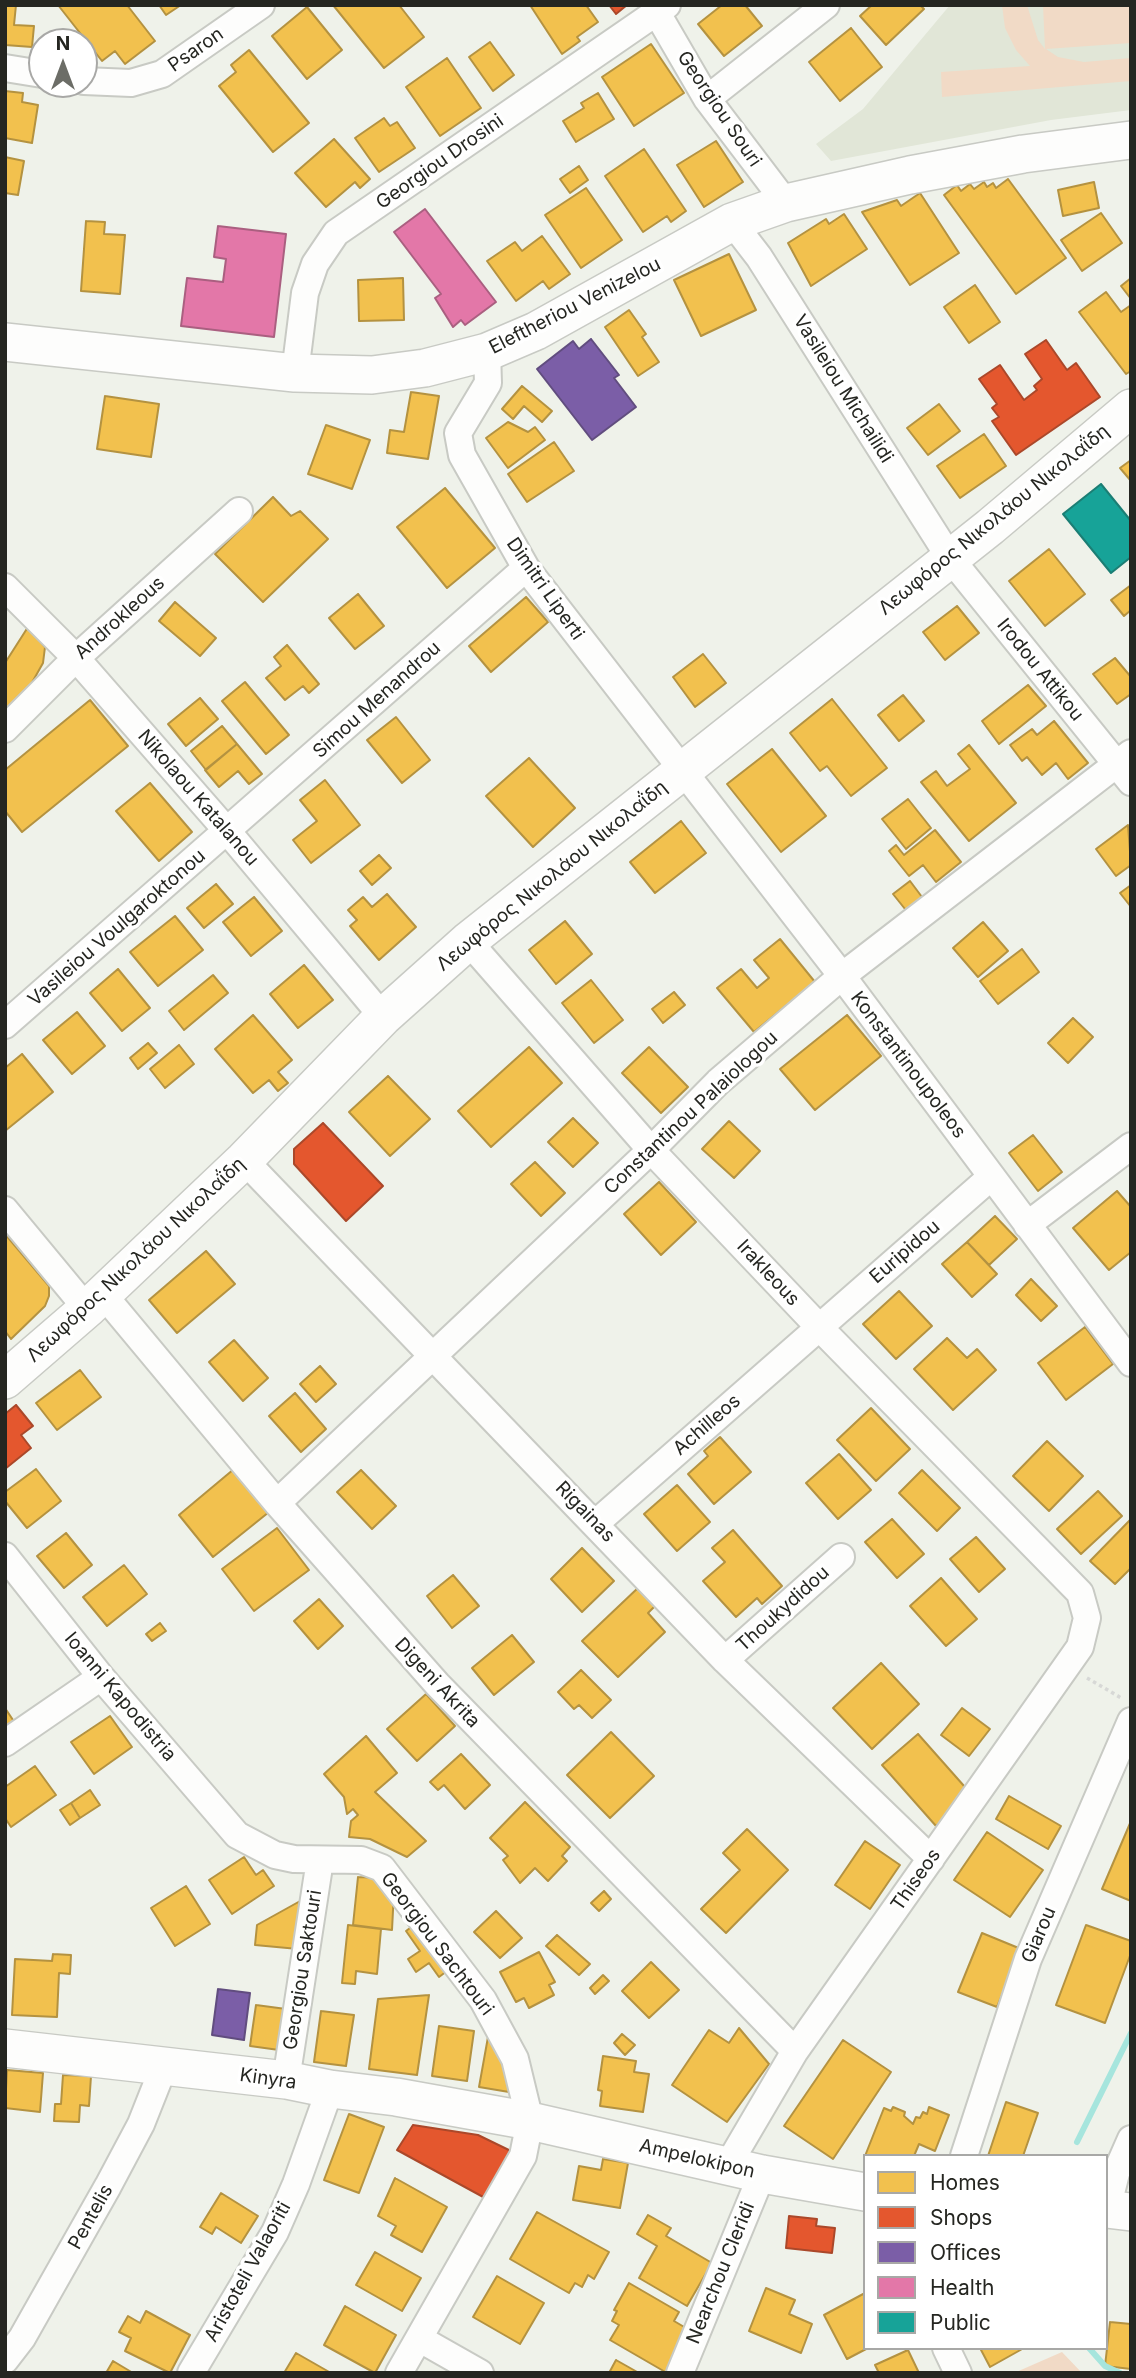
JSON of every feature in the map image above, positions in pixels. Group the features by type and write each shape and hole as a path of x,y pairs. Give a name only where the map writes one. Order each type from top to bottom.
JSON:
{"street":[{"name":"Psaron","path":"98,81 131,83 162,74 261,5"},
{"path":"707,99 826,5"},
{"name":"Georgiou Souri","path":"662,9 707,99 786,204"},
{"name":"Georgiou Drosini","path":"295,373 305,293 315,264 336,233 662,9"},
{"path":"5,68 28,72"},
{"name":"Eleftheriou Venizelou","path":"5,342 295,373 372,375 425,368 488,352 536,331 732,222 786,204 910,174 1023,154 1131,140"},
{"name":"Vasileiou Michailidi","path":"732,222 759,257 950,558"},
{"name":"Dimitri Liperti","path":"488,352 488,383 458,433 462,455 526,568 680,771"},
{"name":"Λεωφόρος Νικολάου Νικολαΐδη","path":"5,1380 94,1301 244,1160 383,1017 468,941 950,558 1131,408"},
{"name":"Androkleous","path":"5,729 76,658 239,511"},
{"name":"Irodou Attikou","path":"950,558 1126,767"},
{"name":"Simou Menandrou","path":"228,832 526,568"},
{"name":"Nikolaou Katalanou","path":"5,587 76,658 228,832 383,1017"},
{"name":"Constantinou Palaiologou","path":"277,1503 652,1150 718,1082 842,976 1126,767"},
{"name":"Konstantinoupoleos","path":"680,771 842,976 1131,1363"},
{"name":"Vasileiou Voulgaroktonou","path":"5,1025 228,832"},
{"name":"Irakleous","path":"468,941 652,1150 819,1327 1080,1593"},
{"path":"1027,1225 1126,1159"},
{"name":"Rigainas","path":"244,1160 725,1660 931,1859"},
{"name":"Euripidou","path":"819,1327 991,1177"},
{"name":"Digeni Akrita","path":"5,1210 94,1301 437,1684 795,2051"},
{"name":"Achilleos","path":"596,1523 819,1327"},
{"name":"Ioanni Kapodistria","path":"5,1556 101,1677 237,1835"},
{"name":"Thoukydidou","path":"725,1660 841,1557"},
{"name":"Thiseos","path":"745,2170 795,2051 1080,1647 1087,1619 1080,1593"},
{"path":"5,1743 101,1677"},
{"name":"Giarou","path":"965,2154 1028,1959 1131,1721"},
{"name":"Georgiou Sachtouri","path":"237,1835 275,1855 372,1862 393,1880 483,2000 509,2046 526,2097 530,2121"},
{"name":"Georgiou Saktouri","path":"286,2080 320,1860"},
{"name":"Kinyra","path":"5,2048 286,2080 330,2090 396,2097 530,2121"},
{"name":"Pentelis","path":"5,2360 22,2339 108,2186 141,2124 164,2066"},
{"name":"Aristoteli Valaoriti","path":"191,2373 275,2232 330,2090"},
{"path":"399,2373 515,2174 523,2156 530,2121"},
{"name":"Ampelokipon","path":"530,2121 745,2170 863,2192"},
{"path":"1108,2205 1116,2174 1131,2139"},
{"name":"Nearchou Cleridi","path":"680,2373 745,2170"},
{"path":"1108,2209 1131,2212"},
{"path":"420,2339 480,2373"},
{"path":"947,2350 958,2373"}],"path":[{"path":"1068,1664 1097,1685 1131,1703"}],"shaded area":[{"path":"950,5 1131,5 1131,110 1051,120 831,161 816,144 863,109"},
{"path":"1002,5 1027,5 1038,40 1045,49 1043,5 1131,5 1131,43 1046,49 1058,57 1084,62 1131,58 1131,81 942,97 941,72 1030,66 1016,50 1005,28"},
{"path":"1062,2352 1082,2373 1014,2373"}],"building: Homes":[{"path":"5,5 16,5 14,25 34,28 28,28 28,47 5,45"},
{"path":"58,5 127,5 155,41 125,64 115,51 102,61 98,56 98,28 76,28"},
{"path":"159,5 181,5 166,15"},
{"path":"333,5 399,5 424,37 384,68"},
{"path":"530,5 586,5 598,22 577,37 580,41 562,54"},
{"path":"722,5 745,5 762,26 724,56 698,24"},
{"path":"872,5 920,5 924,9 886,45 860,16"},
{"path":"307,7 342,50 307,79 272,36"},
{"path":"851,28 882,67 840,101 809,62"},
{"path":"490,42 514,75 493,91 469,57"},
{"path":"651,44 684,93 634,126 602,77"},
{"path":"249,50 309,123 273,152 219,86 236,72 231,65"},
{"path":"447,58 481,108 440,136 406,87"},
{"path":"5,91 23,93 22,102 38,105 32,143 5,138"},
{"path":"598,93 614,119 576,142 563,121 584,108 581,103"},
{"path":"384,118 390,126 397,122 415,148 379,172 355,138"},
{"path":"334,139 370,179 360,188 355,182 326,207 295,173"},
{"path":"716,141 743,182 704,207 677,165"},
{"path":"644,149 686,211 671,222 667,216 643,232 605,176"},
{"path":"5,157 24,161 18,195 5,193"},
{"path":"579,166 588,180 570,193 560,179"},
{"path":"1008,179 1066,258 1016,294 944,195 957,185 961,191 970,184 974,189 984,182 987,187 993,183 996,188"},
{"path":"1094,182 1099,208 1063,216 1058,190"},
{"path":"586,188 622,240 581,268 545,215"},
{"path":"920,193 959,253 910,285 862,212 897,200 901,206"},
{"path":"1101,213 1122,243 1082,271 1061,240"},
{"path":"844,214 867,249 811,286 788,243 826,219 829,224"},
{"path":"86,221 105,222 104,234 125,235 120,294 81,291"},
{"path":"542,236 570,274 549,289 543,281 516,301 487,261 515,242 522,251"},
{"path":"729,254 756,310 701,336 674,280"},
{"path":"403,278 404,320 359,321 358,280"},
{"path":"1131,278 1131,299 1121,286"},
{"path":"975,285 1000,322 969,343 944,307"},
{"path":"1106,292 1121,312 1131,305 1131,371 1126,374 1079,312"},
{"path":"629,310 646,334 642,337 659,362 638,376 605,327"},
{"path":"522,386 552,411 542,422 524,406 513,419 502,409"},
{"path":"411,392 439,396 428,459 387,453 390,430 404,432"},
{"path":"105,396 159,404 151,457 97,449"},
{"path":"939,404 960,431 928,455 907,428"},
{"path":"508,422 528,432 535,427 545,440 508,468 486,438"},
{"path":"326,425 370,440 352,489 308,474"},
{"path":"984,434 1006,466 960,498 937,466"},
{"path":"554,442 574,471 527,502 508,474"},
{"path":"1131,460 1131,481 1120,468"},
{"path":"445,488 495,548 447,588 397,527"},
{"path":"273,497 291,516 300,511 328,539 263,602 215,554"},
{"path":"1049,549 1085,594 1045,626 1009,581"},
{"path":"1131,585 1131,610 1124,616 1111,600"},
{"path":"358,594 384,626 355,649 329,618"},
{"path":"526,597 548,622 491,672 469,646"},
{"path":"175,602 216,638 200,656 159,621"},
{"path":"957,606 979,633 945,660 923,632"},
{"path":"28,627 45,647 43,663 25,695 5,713 5,663"},
{"path":"287,645 319,684 309,693 303,686 285,700 266,678 281,666 274,657"},
{"path":"703,654 726,683 695,707 673,677"},
{"path":"1115,658 1131,677 1131,694 1117,704 1093,674"},
{"path":"245,682 289,735 266,754 222,701"},
{"path":"1028,685 1046,706 999,744 982,721"},
{"path":"903,695 924,721 899,741 878,715"},
{"path":"200,698 218,719 186,746 168,724"},
{"path":"832,699 887,768 851,796 827,766 820,771 790,733"},
{"path":"90,700 128,746 22,832 5,811 5,770"},
{"path":"396,717 430,760 402,783 367,740"},
{"path":"1054,721 1088,763 1068,779 1056,763 1042,775 1027,757 1022,761 1010,745 1032,729 1037,735"},
{"path":"222,726 237,744 206,770 191,751"},
{"path":"237,744 262,774 249,784 238,771 219,787 205,770"},
{"path":"969,745 1016,803 969,841 921,782 936,771 947,786 970,769 958,754"},
{"path":"772,749 826,816 781,852 727,784"},
{"path":"529,758 575,808 533,847 486,796"},
{"path":"325,780 360,825 311,863 293,840 317,821 300,800"},
{"path":"150,783 192,832 159,861 116,811"},
{"path":"908,799 931,828 906,849 882,819"},
{"path":"681,821 706,853 655,893 630,862"},
{"path":"1128,825 1131,865 1116,876 1096,849"},
{"path":"935,830 961,862 936,882 923,865 909,876 889,851 896,845 904,855"},
{"path":"379,855 391,868 372,885 360,871"},
{"path":"910,881 925,901 909,914 893,894"},
{"path":"216,884 233,904 204,928 187,908"},
{"path":"1131,885 1131,907 1120,893"},
{"path":"387,894 416,927 379,960 350,926 357,920 348,910 363,897 372,907"},
{"path":"254,897 282,931 251,956 223,922"},
{"path":"175,916 203,950 158,986 130,952"},
{"path":"565,921 592,954 556,984 529,950"},
{"path":"983,922 1008,951 978,977 953,948"},
{"path":"780,939 815,982 754,1032 717,988 741,969 757,988 769,978 754,960"},
{"path":"1022,949 1039,972 998,1004 980,981"},
{"path":"304,965 333,1000 298,1028 270,994"},
{"path":"118,969 150,1008 122,1031 90,993"},
{"path":"213,975 228,993 184,1030 169,1011"},
{"path":"591,980 623,1020 594,1043 562,1003"},
{"path":"674,992 685,1005 663,1023 652,1009"},
{"path":"77,1012 105,1046 72,1074 43,1040"},
{"path":"253,1015 292,1060 278,1072 288,1083 278,1091 269,1080 253,1093 215,1049"},
{"path":"847,1015 881,1056 815,1110 780,1069"},
{"path":"1073,1018 1093,1037 1068,1063 1048,1043"},
{"path":"148,1043 157,1053 138,1069 130,1058"},
{"path":"179,1045 194,1064 165,1088 150,1069"},
{"path":"529,1047 562,1083 491,1147 458,1111"},
{"path":"649,1047 688,1087 661,1113 622,1073"},
{"path":"22,1054 53,1092 5,1131 5,1068"},
{"path":"388,1076 430,1119 390,1156 349,1112"},
{"path":"573,1118 598,1143 573,1167 548,1142"},
{"path":"729,1121 760,1151 734,1178 702,1149"},
{"path":"1033,1135 1062,1172 1038,1191 1009,1153"},
{"path":"535,1162 565,1193 541,1216 511,1184"},
{"path":"659,1182 696,1222 661,1255 624,1214"},
{"path":"1117,1191 1131,1207 1131,1252 1109,1270 1073,1228"},
{"path":"995,1216 1017,1239 989,1265 967,1242"},
{"path":"5,1234 49,1286 45,1306 11,1339 5,1331"},
{"path":"967,1242 997,1274 972,1297 942,1264"},
{"path":"206,1251 235,1284 177,1333 149,1300"},
{"path":"1031,1279 1057,1306 1041,1321 1016,1295"},
{"path":"899,1291 932,1326 896,1359 863,1324"},
{"path":"1085,1327 1113,1364 1066,1400 1038,1363"},
{"path":"947,1338 967,1358 977,1349 996,1370 953,1410 914,1369"},
{"path":"234,1340 268,1378 243,1401 209,1362"},
{"path":"320,1366 336,1384 316,1402 300,1384"},
{"path":"80,1370 101,1397 57,1430 36,1403"},
{"path":"295,1393 326,1429 301,1452 269,1416"},
{"path":"871,1408 910,1449 876,1481 837,1440"},
{"path":"720,1437 751,1472 714,1504 688,1474 708,1456 704,1451"},
{"path":"1047,1441 1083,1476 1049,1511 1013,1476"},
{"path":"839,1454 871,1490 838,1519 806,1483"},
{"path":"36,1469 61,1501 27,1528 5,1501 5,1492"},
{"path":"234,1469 269,1512 213,1557 179,1515"},
{"path":"361,1470 396,1506 372,1529 337,1492"},
{"path":"922,1470 960,1508 937,1531 899,1493"},
{"path":"677,1485 710,1522 677,1551 644,1514"},
{"path":"1098,1491 1122,1516 1081,1554 1057,1529"},
{"path":"892,1519 924,1554 897,1578 865,1542"},
{"path":"1131,1519 1131,1568 1115,1584 1090,1561"},
{"path":"277,1528 309,1570 254,1611 222,1569"},
{"path":"733,1530 782,1586 762,1604 757,1598 736,1617 703,1581 725,1562 712,1548"},
{"path":"66,1533 92,1565 64,1588 37,1556"},
{"path":"976,1537 1005,1569 979,1592 950,1559"},
{"path":"582,1548 614,1581 582,1612 551,1579"},
{"path":"124,1565 147,1594 107,1626 83,1597"},
{"path":"453,1575 479,1606 452,1628 427,1596"},
{"path":"941,1578 977,1619 946,1646 910,1606"},
{"path":"640,1586 657,1604 648,1613 665,1632 618,1677 582,1641"},
{"path":"319,1599 343,1626 318,1649 294,1621"},
{"path":"160,1623 166,1631 152,1641 146,1634"},
{"path":"512,1635 534,1662 494,1695 472,1668"},
{"path":"881,1663 919,1704 872,1749 833,1708"},
{"path":"581,1670 611,1700 592,1718 579,1705 574,1709 558,1692"},
{"path":"426,1694 455,1726 417,1761 387,1729"},
{"path":"5,1708 15,1723 5,1730"},
{"path":"962,1708 990,1729 969,1756 941,1735"},
{"path":"110,1716 132,1747 94,1774 71,1742"},
{"path":"611,1732 654,1776 610,1818 567,1775"},
{"path":"918,1734 972,1795 936,1826 882,1765"},
{"path":"366,1736 397,1773 375,1792 426,1841 407,1857 370,1839 349,1837 351,1821 358,1815 353,1809 347,1814 344,1797 324,1774"},
{"path":"461,1754 490,1785 465,1809 444,1785 438,1790 430,1782"},
{"path":"35,1766 56,1795 11,1827 5,1818 5,1787"},
{"path":"90,1790 100,1805 80,1818 71,1803"},
{"path":"1009,1796 1061,1826 1048,1849 996,1819"},
{"path":"525,1802 570,1847 562,1856 567,1861 548,1881 535,1868 520,1883 503,1860 508,1856 490,1838"},
{"path":"71,1803 80,1818 70,1825 60,1810"},
{"path":"1131,1821 1131,1901 1102,1889"},
{"path":"747,1829 788,1870 726,1933 701,1909 740,1870 723,1853"},
{"path":"987,1832 1043,1870 1010,1917 954,1880"},
{"path":"865,1841 900,1865 870,1909 835,1885"},
{"path":"244,1857 256,1875 263,1870 274,1886 232,1914 209,1880"},
{"path":"358,1877 381,1878 394,1891 392,1930 353,1925"},
{"path":"186,1886 210,1924 175,1946 151,1908"},
{"path":"604,1891 611,1899 599,1911 591,1903"},
{"path":"302,1900 298,1949 255,1945 257,1925"},
{"path":"496,1911 522,1938 500,1958 474,1932"},
{"path":"348,1925 381,1929 377,1974 356,1971 355,1984 342,1983"},
{"path":"414,1925 447,1971 439,1977 429,1963 416,1972 408,1959 420,1951 406,1931"},
{"path":"1086,1925 1131,1941 1131,1953 1105,2023 1056,2005"},
{"path":"982,1933 1021,1949 997,2007 958,1992"},
{"path":"557,1935 590,1964 579,1975 546,1946"},
{"path":"539,1952 555,1982 549,1985 554,1995 529,2008 524,1998 516,2002 500,1972"},
{"path":"53,1954 71,1955 70,1974 59,1973 57,2017 12,2015 15,1959 52,1961"},
{"path":"651,1962 679,1990 649,2018 622,1991"},
{"path":"603,1975 609,1981 595,1994 590,1988"},
{"path":"429,1995 417,2075 369,2069 378,1999"},
{"path":"256,2005 286,2009 279,2050 250,2046"},
{"path":"321,2011 354,2015 346,2066 314,2062"},
{"path":"439,2026 474,2031 467,2081 432,2076"},
{"path":"739,2028 769,2064 727,2122 672,2085 709,2030 729,2043"},
{"path":"622,2034 635,2045 625,2055 614,2043"},
{"path":"488,2037 517,2080 515,2093 479,2087"},
{"path":"843,2040 891,2072 833,2159 784,2126"},
{"path":"603,2056 636,2061 634,2072 649,2074 643,2112 600,2106 602,2091 598,2090"},
{"path":"7,2070 43,2073 40,2112 5,2108"},
{"path":"63,2075 91,2076 89,2106 80,2105 79,2122 54,2121 55,2104 61,2104"},
{"path":"1006,2102 1038,2113 1024,2154 989,2154"},
{"path":"893,2107 905,2112 904,2116 913,2124 916,2117 920,2118 923,2112 927,2114 929,2107 949,2115 935,2151 919,2144 915,2154 866,2154 884,2108 891,2111"},
{"path":"349,2114 384,2127 359,2193 324,2180"},
{"path":"603,2159 628,2163 620,2208 573,2200 579,2166 601,2170"},
{"path":"395,2178 447,2207 422,2252 391,2235 396,2226 378,2216"},
{"path":"221,2193 258,2216 241,2243 216,2227 212,2234 200,2227"},
{"path":"537,2212 609,2252 594,2279 588,2275 582,2287 575,2283 569,2293 510,2259"},
{"path":"648,2215 671,2228 666,2236 712,2263 687,2306 639,2278 657,2246 637,2234"},
{"path":"375,2252 421,2278 402,2311 356,2285"},
{"path":"497,2276 544,2303 520,2344 473,2317"},
{"path":"629,2283 679,2312 674,2321 691,2331 667,2373 610,2340 619,2325 612,2321 617,2311 614,2310"},
{"path":"766,2288 795,2300 789,2314 812,2324 801,2353 749,2331"},
{"path":"863,2294 864,2350 847,2359 824,2315"},
{"path":"345,2306 396,2335 375,2373 324,2345"},
{"path":"146,2311 190,2335 170,2373 125,2351 131,2338 119,2332 128,2316 140,2323"},
{"path":"1110,2322 1131,2324 1131,2369 1105,2366"},
{"path":"908,2350 919,2373 879,2373 875,2365"},
{"path":"981,2350 1020,2350 990,2367"},
{"path":"296,2353 331,2373 284,2373"},
{"path":"616,2360 639,2373 609,2373"},
{"path":"113,2361 133,2373 106,2373"}],"building: Shops":[{"path":"609,5 627,5 616,14"},
{"path":"1046,340 1067,370 1076,363 1100,397 1016,455 992,421 999,417 992,408 997,404 979,379 1000,365 1024,400 1037,390 1034,386 1042,379 1025,354"},
{"path":"323,1123 383,1186 346,1221 294,1164 294,1149"},
{"path":"16,1405 33,1426 21,1435 31,1448 5,1469 5,1414"},
{"path":"413,2125 478,2135 515,2153 485,2198 397,2150"},
{"path":"789,2216 817,2219 816,2226 835,2228 832,2253 786,2248"}],"building: Offices":[{"path":"591,339 619,375 614,378 636,407 592,440 537,369 573,341 579,349"},
{"path":"218,1989 250,1993 244,2040 212,2035"}],"building: Health":[{"path":"425,209 496,302 465,325 461,320 453,327 435,298 441,294 394,232"},
{"path":"218,226 286,234 274,337 181,326 187,278 223,282 226,259 214,257"}],"building: Public":[{"path":"1101,484 1131,521 1131,557 1111,573 1063,514"}],"waterway":[{"path":"1077,2142 1131,2033"},
{"path":"1091,2350 1105,2366 1120,2373"}]}
